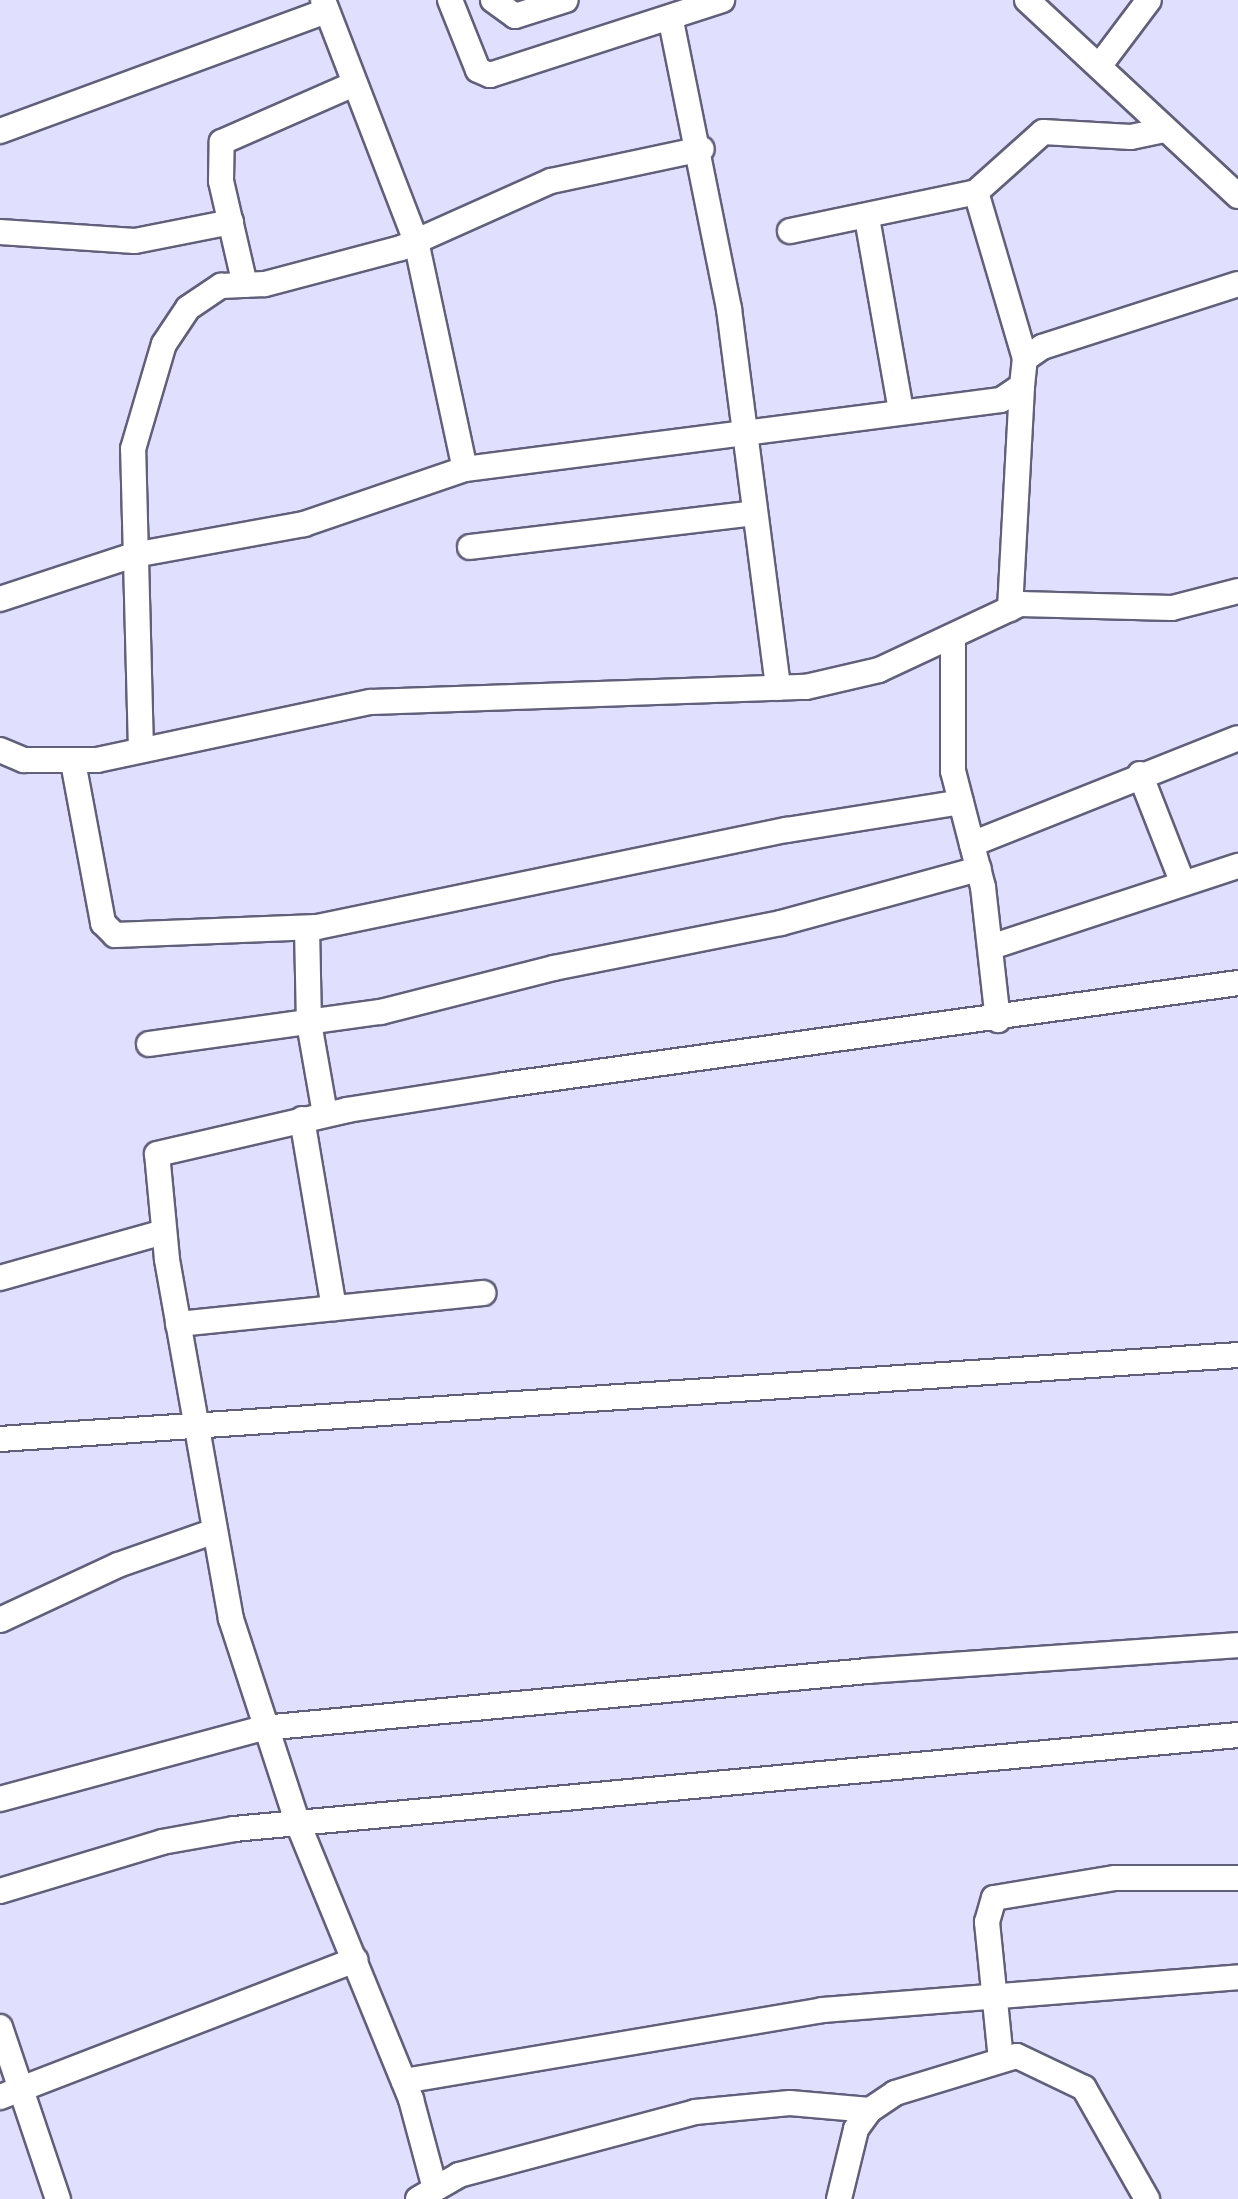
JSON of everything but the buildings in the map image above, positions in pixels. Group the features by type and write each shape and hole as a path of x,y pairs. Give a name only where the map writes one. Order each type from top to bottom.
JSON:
{"street":[{"path":"450,0 484,75 671,20 722,0"},
{"path":"493,0 515,16 566,0"},
{"path":"1027,0 1238,196"},
{"path":"1100,65 1149,0"},
{"path":"0,131 325,6 416,241 465,469"},
{"path":"671,20 702,149 745,429 778,688"},
{"path":"245,285 218,153 222,142 354,84"},
{"path":"790,231 867,218 976,192 1043,132 1131,137 1164,130"},
{"path":"141,750 132,449 164,344 188,308 221,286 245,285 416,241 495,201 551,181 702,149"},
{"path":"976,192 1025,359 1010,609"},
{"path":"867,218 901,411"},
{"path":"0,232 135,241 231,222"},
{"path":"1025,359 1042,347 1238,284"},
{"path":"0,599 134,555 303,524 465,469 745,429 1001,400 1022,386"},
{"path":"470,547 755,513"},
{"path":"1,753 24,760 73,761 141,750 371,702 778,688 843,681 953,637 1010,609 1055,600 1172,608 1238,591"},
{"path":"953,637 953,771 979,869 991,947 998,1020"},
{"path":"972,844 1140,774 1238,738"},
{"path":"73,761 106,930 137,936 307,928 787,830 961,802"},
{"path":"1140,774 1182,881"},
{"path":"991,947 1067,927 1182,881 1238,866"},
{"path":"149,1044 309,1023 781,923 979,869"},
{"path":"307,928 314,1117 334,1308"},
{"path":"870,2110 790,2104 695,2112 426,2192 404,2081 297,1821 263,1728 212,1532 153,1161 164,1148 314,1117 648,1064 998,1020 1238,983"},
{"path":"0,1278 164,1232"},
{"path":"178,1324 483,1293"},
{"path":"0,1439 1238,1355"},
{"path":"0,1620 118,1565 212,1532"},
{"path":"0,1799 263,1728 867,1671 1238,1644"},
{"path":"0,1891 162,1842 297,1821 1238,1735"},
{"path":"1001,2060 987,1922 994,1898 1005,1892 1115,1878 1238,1878"},
{"path":"10,2093 355,1960"},
{"path":"404,2081 822,2010 993,1994 1238,1977"},
{"path":"0,2026 10,2093 58,2199"},
{"path":"839,2199 856,2129 870,2110 895,2094 1001,2060 1037,2060 1084,2088 1147,2199"}]}
